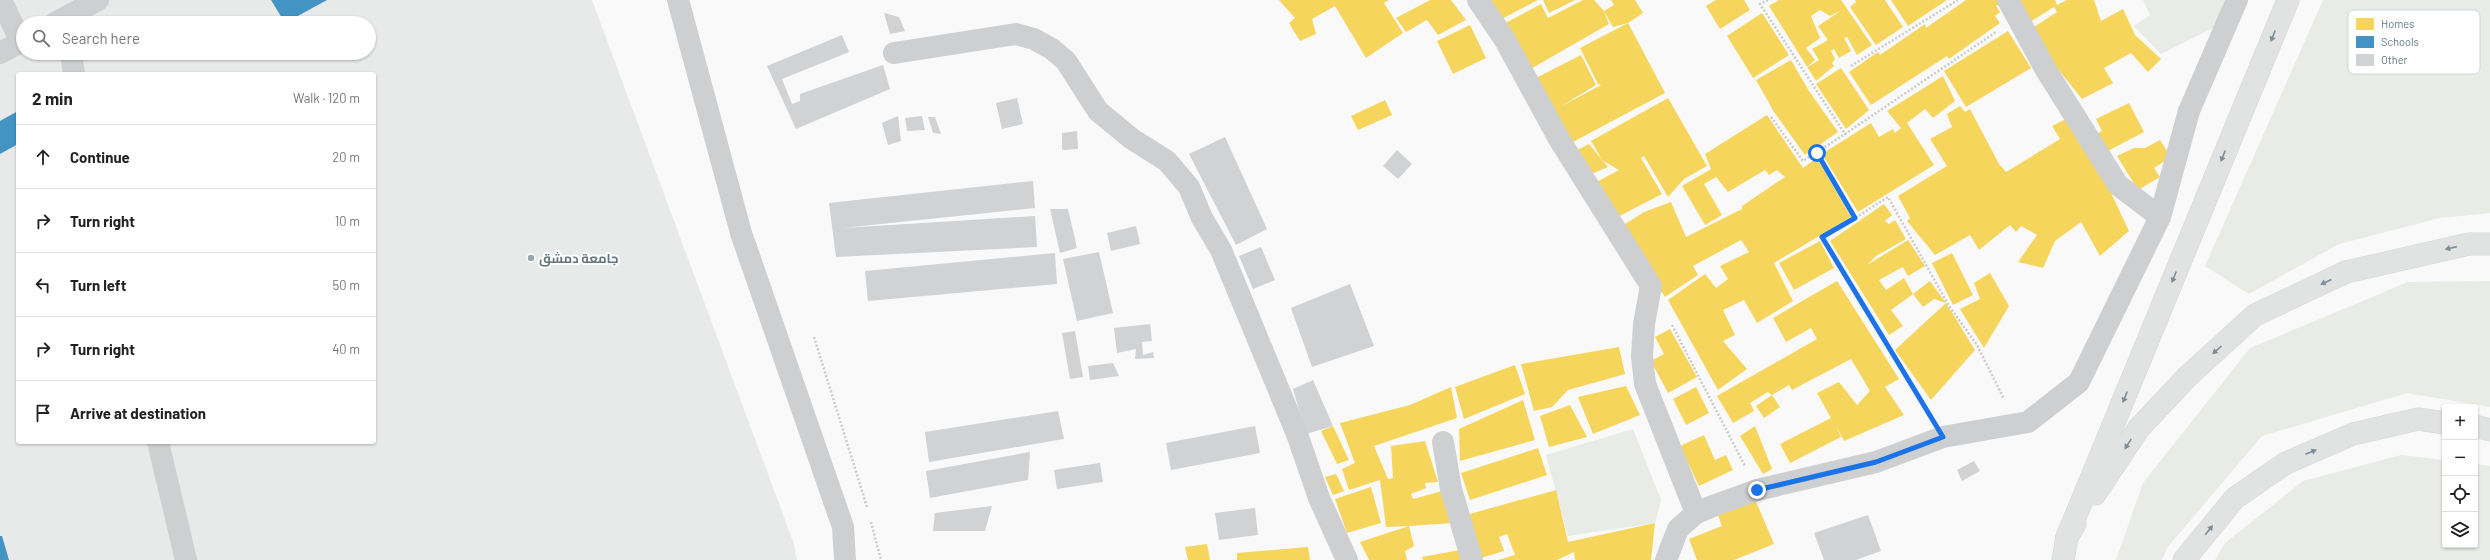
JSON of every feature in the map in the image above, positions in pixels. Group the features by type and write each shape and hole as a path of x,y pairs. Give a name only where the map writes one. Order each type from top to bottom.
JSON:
{"highway":[{"path":"2063,560 2067,537 2288,0"},
{"path":"2067,537 2139,428 2188,376 2256,315 2346,272 2469,244 2490,244"},
{"path":"2184,560 2234,498 2286,463 2353,434 2418,419 2442,422"},
{"path":"2478,427 2490,430"}],"street":[{"path":"1,0 16,29"},
{"path":"71,16 98,0"},
{"path":"678,0 741,233 843,527 845,560"},
{"path":"1478,0 1505,40 1559,138 1651,286 1644,324 1642,356 1645,384 1696,513"},
{"path":"1666,560 1678,529 1696,513 1757,490 1876,462 1943,437 2028,422 2079,382 2160,217 2189,111 2237,0"},
{"path":"2013,9 2046,70 2118,185 2160,217"},
{"path":"894,53 1016,34 1034,39 1052,49 1066,62 1098,111 1132,138 1167,161 1189,187 1202,218 1221,250 1302,446 1319,498 1347,560"},
{"path":"0,53 16,44"},
{"path":"72,60 74,72"},
{"path":"1443,442 1451,489 1472,560"},
{"path":"158,444 186,560"}],"path":[{"path":"1768,0 1760,4 1845,134"},
{"path":"1851,66 1958,0"},
{"path":"1771,116 1803,162 1845,134 2013,9"},
{"path":"1817,153 1855,218"},
{"path":"1943,437 1822,237 1888,197 1950,306 1977,345 2016,425"},
{"path":"1651,286 1757,490"},
{"path":"814,336 881,560"}],"shaded area":[{"name":"جامعة دمشق","path":"0,0 592,0 794,544 797,560 0,560"},
{"path":"2143,0 2225,0 2215,27 2161,54 2134,26 2150,15"},
{"path":"2323,0 2490,0 2490,213 2440,218 2339,244 2249,294 2205,266"},
{"path":"2490,281 2490,407 2407,393 2262,436 2167,548 2162,560 2116,560 2143,483 2250,348 2408,282"},
{"path":"1633,429 1661,500 1655,523 1568,536 1546,455"},
{"path":"2401,455 2442,460 2442,548 2478,548 2478,464 2490,466 2490,560 2215,560 2225,543 2303,481"}],"building: Homes":[{"path":"1279,0 1389,0 1384,3 1403,33 1366,58 1335,6 1312,19 1316,34 1300,41 1289,23 1295,18"},
{"path":"1430,0 1451,0 1466,20 1438,35 1427,20 1406,32 1396,18"},
{"path":"1488,0 1538,0 1498,21"},
{"path":"1543,0 1575,0 1549,13"},
{"path":"1583,0 1594,0 1604,11 1609,24 1527,71 1502,25 1541,4 1548,18"},
{"path":"1611,0 1635,0 1643,13 1628,23 1613,27 1604,11 1614,5"},
{"path":"1716,0 1744,0 1750,10 1720,29 1706,6"},
{"path":"1779,0 1841,0 1872,45 1857,55 1847,37 1844,38 1851,51 1839,58 1834,49 1831,51 1835,59 1832,63 1834,66 1816,81 1807,67 1769,6","holes":["1820,10 1830,16 1842,10 1818,26 1828,40 1812,49 1819,60 1807,67 1815,60 1806,48 1820,38 1811,16"]},
{"path":"1855,0 1885,0 1903,27 1876,45 1850,7 1856,2"},
{"path":"1891,0 1947,0 1908,26"},
{"path":"1966,0 2000,0 2002,3 1996,6 2000,12 1995,16 2000,23 1949,59 1947,56 1871,105 1849,72 1878,52 1880,55 1925,24 1926,28"},
{"path":"2015,0 2055,0 2057,5 2067,0 2094,0 2101,21 2123,9 2135,35 2161,59 2148,72 2131,53 2104,68 2113,83 2082,99 2045,53 2031,29 2057,12 2054,7 2027,24"},
{"path":"1762,13 1789,55 1753,78 1727,36"},
{"path":"1628,23 1665,93 1571,143 1534,79 1581,55 1596,85 1560,107 1601,85 1598,84 1580,48"},
{"path":"1470,25 1486,58 1453,74 1437,41"},
{"path":"2008,31 2031,68 1966,107 1944,71"},
{"path":"1791,60 1809,91 1838,132 1805,155 1774,112 1756,80"},
{"path":"1841,68 1869,110 1846,129 1816,84"},
{"path":"1943,76 1955,101 1933,118 1925,109 1907,123 1934,165 1858,212 1822,154 1871,123 1879,137 1893,129 1895,133 1901,128 1887,111"},
{"path":"1668,98 1707,166 1684,179 1668,197 1644,156 1641,158 1662,194 1610,221 1589,186 1619,170 1602,160 1591,141"},
{"path":"1385,100 1392,115 1358,130 1351,116"},
{"path":"2129,103 2144,132 2106,152 2096,134 2102,131 2096,119"},
{"path":"1960,106 1965,112 1970,109 1999,164 2006,172 2060,139 2052,126 2068,118 2102,174 2129,231 2100,256 2081,222 2055,241 2043,268 2018,262 2037,235 2021,226 2016,232 2010,225 1979,250 1970,235 1935,255 1907,221 1910,218 1898,196 1947,166 1930,139 1952,127 1947,114"},
{"path":"1767,115 1803,168 1817,158 1851,217 1774,263 1793,301 1757,323 1744,300 1723,310 1735,335 1723,341 1747,369 1718,390 1668,300 1705,274 1716,288 1728,279 1720,266 1749,252 1741,240 1693,266 1698,275 1665,297 1619,228 1644,212 1671,202 1686,237 1742,209 1742,206 1785,177 1777,170 1769,175 1765,170 1728,192 1716,177 1704,184 1722,215 1705,225 1682,186 1711,169 1705,154"},
{"path":"2160,140 2171,157 2154,168 2160,177 2138,190 2117,156 2134,148 2145,148"},
{"path":"1589,144 1608,167 1589,175 1575,151"},
{"path":"1884,204 1892,215 1885,221 1889,224 1895,220 1906,239 1876,256 1867,265 1908,240 1925,266 1908,276 1903,267 1879,280 1886,290 1904,278 1913,294 1891,310 1903,326 1889,335 1830,241"},
{"path":"1820,241 1834,268 1794,290 1779,263"},
{"path":"1952,253 1973,295 1953,305 1932,263"},
{"path":"1990,273 2009,306 1984,348 1960,309 1980,299 1974,283"},
{"path":"1837,281 1899,379 1885,387 1904,415 1844,441 1836,426 1841,437 1790,463 1780,444 1831,418 1817,393 1839,382 1857,405 1870,391 1851,359 1792,390 1789,385 1772,395 1768,392 1750,403 1754,411 1733,423 1717,396 1817,339 1811,328 1786,342 1773,318"},
{"path":"1930,281 1946,303 1934,299 1923,307 1913,294"},
{"path":"1946,303 1975,350 1931,400 1895,350"},
{"path":"1670,329 1697,377 1668,393 1651,361 1664,354 1655,337"},
{"path":"1619,347 1625,374 1568,390 1552,407 1534,411 1521,364"},
{"path":"1515,365 1525,394 1464,419 1455,387"},
{"path":"1626,386 1640,415 1593,434 1578,397"},
{"path":"1451,387 1457,418 1374,446 1388,479 1393,478 1391,446 1425,441 1438,482 1425,483 1426,488 1411,494 1413,499 1446,490 1454,523 1386,527 1380,480 1349,490 1342,469 1355,463 1340,423 1410,405"},
{"path":"1696,387 1709,413 1686,425 1673,399"},
{"path":"1772,395 1780,407 1764,418 1756,406"},
{"path":"1523,400 1535,440 1460,461 1459,429"},
{"path":"1570,405 1587,437 1549,447 1540,416"},
{"path":"1333,426 1349,460 1337,464 1321,431"},
{"path":"1755,426 1772,469 1763,474 1740,436"},
{"path":"1704,435 1715,460 1726,455 1733,470 1699,486 1680,446"},
{"path":"1538,448 1547,475 1470,500 1461,473"},
{"path":"1336,474 1344,491 1333,495 1325,477"},
{"path":"1371,487 1381,523 1347,533 1335,499"},
{"path":"1556,490 1568,542 1655,523 1651,560 1575,560 1574,552 1557,560 1498,560 1515,555 1507,534 1499,537 1504,551 1481,558 1466,515"},
{"path":"1755,499 1774,544 1734,560 1697,560 1689,539 1722,526 1718,515"},
{"path":"1409,526 1414,546 1405,551 1407,560 1369,560 1360,542"},
{"path":"1207,544 1210,560 1188,560 1185,547"},
{"path":"1308,547 1310,560 1237,560 1237,553"},
{"path":"1460,550 1462,560 1423,560 1422,557"}],"building: Schools":[{"path":"271,0 327,0 298,16 281,16"},
{"path":"16,112 16,145 0,154 0,121"},
{"path":"0,536 2,536 9,560 0,560"}],"building: Other":[{"path":"884,13 899,17 905,31 890,34"},
{"path":"842,35 849,52 782,79 792,104 800,101 800,94 883,65 890,89 796,129 767,66"},
{"path":"1017,98 1023,124 1002,129 996,103"},
{"path":"898,116 901,141 888,145 882,123"},
{"path":"922,116 925,130 907,131 905,118"},
{"path":"928,117 935,117 941,134 933,133"},
{"path":"1077,131 1078,149 1062,150 1062,133"},
{"path":"1225,137 1267,229 1236,245 1189,154"},
{"path":"1397,150 1412,164 1398,179 1383,166"},
{"path":"1033,181 1035,208 843,228 1035,216 1037,247 836,257 829,203"},
{"path":"1050,209 1068,209 1077,248 1060,253"},
{"path":"1136,226 1140,244 1111,251 1107,233"},
{"path":"1261,247 1275,280 1253,289 1239,256"},
{"path":"1099,252 1113,313 1077,321 1063,259"},
{"path":"1055,253 1057,284 868,301 865,271"},
{"path":"1350,284 1374,346 1312,367 1291,308"},
{"path":"1150,324 1152,341 1142,342 1143,355 1153,352 1154,358 1135,359 1136,349 1117,353 1114,328"},
{"path":"1075,331 1083,377 1070,379 1062,333"},
{"path":"1113,363 1119,376 1090,380 1088,366"},
{"path":"1313,380 1333,426 1306,434 1293,389"},
{"path":"1058,411 1064,439 929,462 925,432"},
{"path":"1255,426 1260,453 1171,470 1166,443"},
{"path":"1030,452 1028,480 930,498 926,471"},
{"path":"1974,461 1980,471 1962,481 1957,470"},
{"path":"1100,463 1103,482 1057,489 1054,470"},
{"path":"992,506 985,531 933,531 935,513"},
{"path":"1255,508 1258,535 1219,540 1215,513"},
{"path":"1868,515 1881,551 1856,560 1824,560 1814,533"}],"place":[{"name":"جامعة دمشق","path":"531,258"}],"route":[{"path":"1757,490 1876,462 1943,437 1822,237 1855,218 1817,153"}]}
